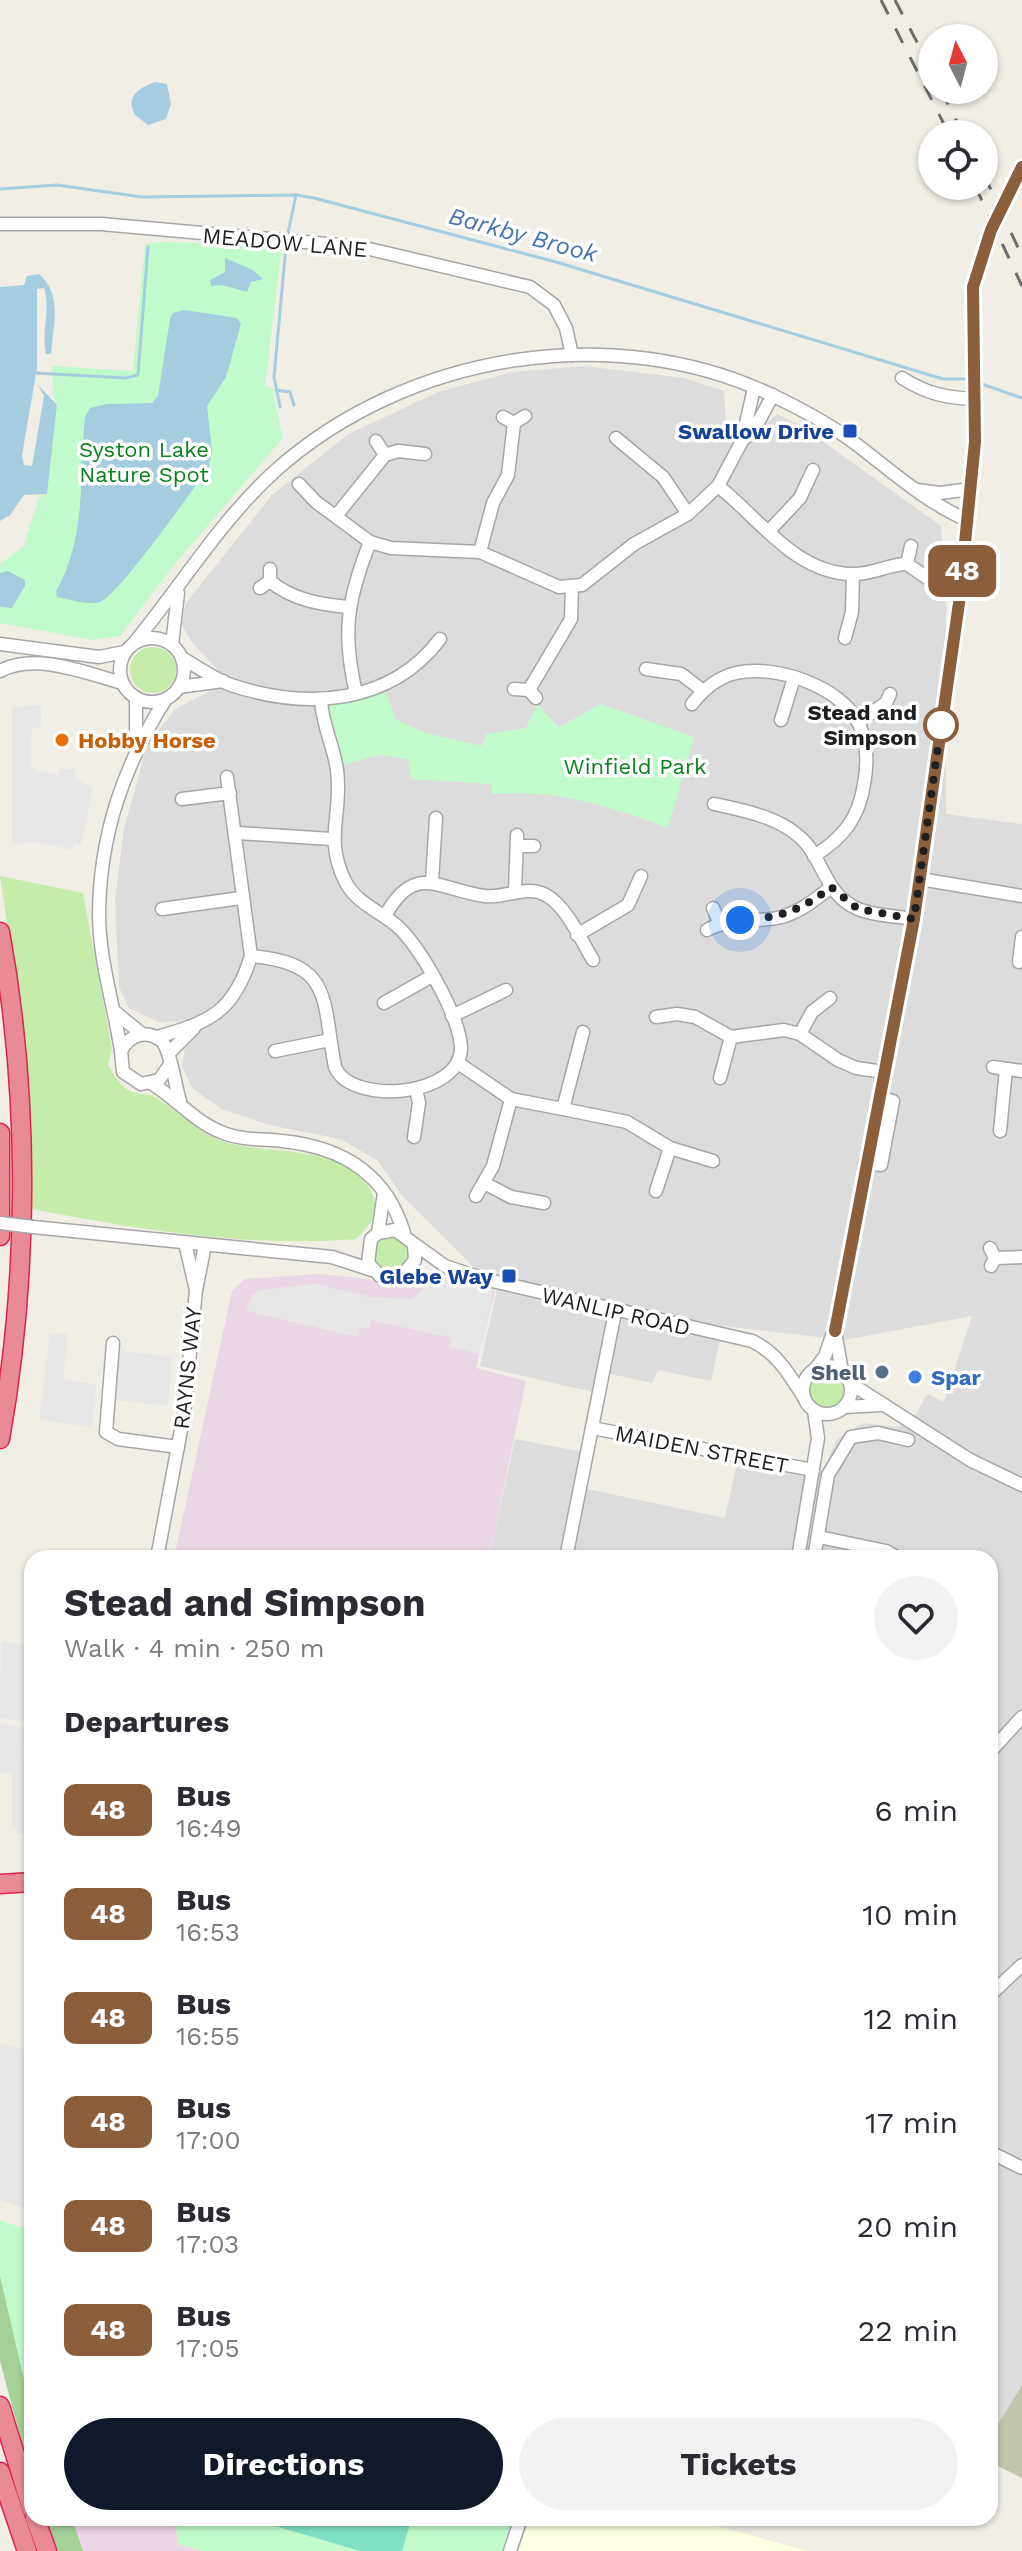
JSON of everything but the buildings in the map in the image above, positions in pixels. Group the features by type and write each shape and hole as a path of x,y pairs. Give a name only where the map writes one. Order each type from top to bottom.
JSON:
{"highway":[{"path":"0,932 14,1031 20,1203 14,1328 0,1439"},
{"path":"0,1133 0,1236"},
{"path":"3,1882 24,1882"},
{"path":"0,2406 24,2483"},
{"path":"0,2472 27,2551"},
{"path":"38,2526 47,2551"}],"street":[{"path":"799,1550 818,1438 814,1411 803,1396 805,1378 814,1370 835,1331 920,879 971,489 976,394 973,287 991,230 1022,167"},
{"name":"MEADOW LANE","path":"0,224 67,222 285,238 361,247 530,287 554,305 566,328 572,355"},
{"path":"122,683 120,673 129,648 178,590 231,517 275,471 351,418 395,395 450,375 500,363 572,355 641,359 754,388 773,395 844,435 940,507 967,520"},
{"path":"902,378 922,391 940,397 976,394"},
{"path":"742,441 754,388"},
{"path":"299,484 370,542 391,548 480,552 559,587 572,587 582,585 634,544 688,514 718,486 742,441 760,419 773,395"},
{"path":"480,552 493,503 508,475 514,418"},
{"path":"616,438 663,477 688,514"},
{"path":"376,441 385,455"},
{"path":"336,516 385,455 398,451 425,454"},
{"path":"769,531 813,488 813,470"},
{"path":"718,486 810,563 853,574 907,564 930,580"},
{"path":"917,490 940,493 971,489"},
{"path":"356,693 349,661 347,607 370,542"},
{"path":"907,564 911,546"},
{"path":"845,638 853,574"},
{"path":"267,579 286,593 316,603 347,607"},
{"path":"514,689 532,694 571,619 572,587"},
{"path":"172,645 172,621 178,590"},
{"path":"834,620 848,625"},
{"path":"0,644 99,657 149,638 172,645 182,658 223,681 259,692 321,700 387,685 405,676 443,636"},
{"path":"182,658 184,678 165,700 136,747 116,799 102,872 100,929 123,1072 141,1084 151,1083 165,1074 169,1060 196,1026"},
{"path":"0,671 9,666 37,664 68,668 122,683 136,698 155,702 165,700"},
{"path":"643,668 681,674 702,690"},
{"path":"692,704 702,690 739,672 758,671 794,678 836,697 858,722 868,760 862,796 852,823 838,841 814,856"},
{"path":"781,720 794,678"},
{"path":"179,687 223,681"},
{"path":"858,722 886,703 890,694"},
{"path":"136,698 136,747"},
{"path":"251,956 285,961 308,972 319,985 340,1080 365,1088 416,1089 448,1074 458,1063 461,1046 452,1016 413,943 385,916 361,902 348,886 331,839 336,814 337,769 322,717 321,700"},
{"path":"115,1012 142,1034 157,1037 196,1026 221,1011 236,992 251,956 241,898 238,833 227,777"},
{"path":"182,799 230,793"},
{"path":"740,809 744,795"},
{"path":"714,804 740,809 782,824 808,845 831,887 858,909 914,919"},
{"path":"432,881 436,824 451,832"},
{"path":"238,833 331,839"},
{"path":"515,892 517,840 534,846"},
{"path":"920,879 1022,896"},
{"path":"385,916 404,889 432,881 486,897 515,892 545,894 558,905 593,960"},
{"path":"577,935 618,913 643,886"},
{"path":"707,930 720,924 779,917 799,911 831,887"},
{"path":"162,909 241,898"},
{"path":"183,906 185,922"},
{"path":"713,908 720,924"},
{"path":"1016,965 1022,937"},
{"path":"384,1003 432,976"},
{"path":"452,1016 506,990"},
{"path":"800,1034 823,997"},
{"path":"481,1002 488,1016"},
{"path":"656,1017 677,1014 695,1017 731,1037 784,1030 800,1034 838,1060 856,1068 884,1072"},
{"path":"563,1109 583,1032"},
{"path":"121,1051 133,1037 142,1034"},
{"path":"157,1037 169,1060 180,1101"},
{"path":"720,1078 731,1037"},
{"path":"275,1051 291,1055 330,1040"},
{"path":"580,1046 595,1049"},
{"path":"458,1063 511,1099 627,1122 670,1148 713,1161"},
{"path":"1016,1126 1000,1127 1000,1068 1022,1071"},
{"path":"0,1223 332,1257 394,1279 412,1268 414,1246 404,1233 376,1177 352,1160 328,1149 223,1133 190,1114 180,1101 151,1083"},
{"path":"402,1122 415,1131 419,1103 416,1089"},
{"path":"476,1196 486,1184 511,1099"},
{"path":"656,1191 670,1148"},
{"path":"486,1184 511,1197 539,1202 537,1187"},
{"path":"332,1257 367,1247 378,1233 384,1193"},
{"path":"378,1233 395,1230 404,1233"},
{"name":"RAYNS WAY","path":"185,1243 196,1290"},
{"name":"RAYNS WAY","path":"159,1550 178,1447 196,1290 205,1245"},
{"name":"WANLIP ROAD","path":"414,1246 445,1266 615,1312 752,1341 765,1347 782,1364 803,1396"},
{"path":"367,1247 372,1270"},
{"path":"992,1257 1022,1257"},
{"name":"WANLIP ROAD","path":"412,1268 445,1266"},
{"path":"567,1550 615,1312"},
{"path":"818,1438 850,1395 835,1331"},
{"name":"RAYNS WAY","path":"113,1343 106,1432 118,1439 178,1447"},
{"name":"WANLIP ROAD","path":"782,1364 796,1370 814,1370"},
{"path":"814,1370 830,1366 970,1460 1022,1485"},
{"path":"814,1411 884,1405"},
{"name":"MAIDEN STREET","path":"592,1428 813,1470"},
{"path":"816,1550 828,1475 843,1448 860,1433 902,1438 891,1451"},
{"path":"819,1537 881,1550"},
{"path":"998,1743 1022,1717"},
{"path":"998,1988 1022,1965"},
{"path":"998,2156 1022,2168"},
{"path":"510,2551 518,2526"}],"shaded area":[{"path":"584,366 684,378 724,391 726,424 751,436 777,414 801,426 941,526 946,596 946,814 1022,824 1022,2385 998,2424 998,1550 491,1550 515,1439 593,1454 582,1488 725,1518 738,1459 823,1473 836,1440 863,1423 898,1427 916,1414 927,1394 944,1402 972,1316 844,1340 723,1326 711,1381 658,1370 652,1383 597,1371 593,1392 480,1366 497,1290 403,1197 377,1160 340,1139 269,1125 222,1109 193,1089 182,1067 185,1048 193,1040 185,1021 159,1022 129,1008 119,987 115,900 124,829 147,745 175,709 214,689 218,670 195,646 181,624 186,603 273,494 347,435 438,392 512,372"},
{"name":"Hobby Horse","path":"41,705 41,727 32,728 30,766 36,771 58,775 60,768 76,770 74,778 93,788 81,845 74,843 73,850 35,842 12,844 12,707"},
{"path":"320,1274 405,1283 427,1274 495,1291 476,1368 526,1381 491,1550 176,1550 232,1291 245,1279"},
{"path":"429,1277 493,1291 480,1354 450,1347 451,1338 371,1320 369,1329 360,1328 358,1337 246,1311 252,1295 260,1290 316,1284 371,1297 412,1299 425,1287"},
{"path":"50,1334 67,1334 64,1380 96,1384 92,1427 39,1420"},
{"path":"119,1351 172,1356 168,1406 115,1400"},
{"path":"1,1641 24,1645 24,1722 0,1717"},
{"path":"0,1724 24,1727 24,1834 19,1834 12,1826 12,1773 0,1773"},
{"path":"0,2044 24,2048 24,2208 0,2200"},
{"path":"1022,2385 1022,2478 998,2466 998,2424"},
{"path":"75,2526 176,2526 178,2544 204,2551 83,2551"},
{"path":"527,2526 716,2526 808,2551 519,2551"}],"green space":[{"name":"Syston Lake Nature Spot","path":"145,244 282,245 265,386 272,388 283,438 174,565 120,636 92,640 0,623 0,564 24,546 39,497 47,494 57,405 53,396 52,366 133,371"},
{"path":"153,647 169,654 176,670 169,686 153,693 137,686 130,670 137,654"},
{"name":"Winfield Park","path":"386,692 396,720 426,733 482,746 486,734 526,728 537,705 559,727 601,704 694,737 668,828 582,801 538,794 492,794 492,784 411,779 408,759 379,755 342,765 326,705"},
{"path":"0,876 83,893 112,1049 108,1065 121,1084 132,1092 155,1097 222,1141 325,1158 344,1165 360,1176 375,1200 373,1218 356,1239 234,1239 152,1230 32,1209 21,1020"},
{"path":"391,1237 403,1242 408,1254 403,1266 391,1271 379,1266 374,1254 379,1242"},
{"path":"827,1371 840,1377 846,1390 840,1403 827,1409 814,1403 808,1390 814,1377"},
{"path":"0,2221 24,2228 24,2380 0,2276"},
{"path":"0,2270 24,2339 24,2450 0,2361"},
{"path":"48,2526 75,2526 83,2551 58,2551"},
{"path":"176,2526 516,2526 507,2551 204,2551 178,2544"},
{"path":"275,2526 410,2526 402,2551 360,2551"}],"water":[{"path":"155,82 167,84 171,104 166,119 148,125 135,115 132,103 139,90"},
{"path":"225,258 253,270 263,279 251,282 247,292 222,285 211,286 210,280 225,272"},
{"path":"39,274 54,301 51,354 46,354 46,296 44,288 37,289 37,368 22,455 24,465 32,466 44,396 38,385 57,405 47,494 24,495 10,515 0,521 0,287 24,285 27,276"},
{"path":"185,310 237,318 241,324 226,377 207,406 212,450 209,467 109,595 100,602 90,603 57,597 56,591 73,549 77,528 85,417 90,408 107,404 152,403 158,396 170,319 173,313"},
{"path":"8,571 25,580 25,586 12,608 0,607 0,573"}],"waterway":[{"name":"Barkby Brook","path":"0,189 57,185 142,197 296,195 314,198 556,262 943,379 969,379"},
{"path":"287,238 296,195"},
{"path":"280,407 274,377 286,246"},
{"path":"36,373 125,378 138,375 148,247"},
{"name":"Barkby Brook","path":"979,383 1022,398"},
{"path":"276,390 290,392 294,405"}],"railway":[{"path":"881,0 942,120"},
{"path":"895,0 918,44"},
{"path":"948,104 956,120"},
{"path":"982,200 1022,286"},
{"path":"996,200 1022,256"}],"bus line":[{"name":"48","path":"835,1331 914,919 959,603 975,442 973,287 991,230 1022,167"}],"place":[{"name":"Swallow Drive","path":"850,431"},
{"name":"Stead and Simpson","path":"941,725"},
{"name":"Hobby Horse","path":"62,740"},
{"name":"Glebe Way","path":"509,1276"},
{"name":"Shell","path":"882,1372"},
{"name":"Spar","path":"915,1377"}],"route":[{"path":"740,920 779,917 799,911 831,887 858,909 914,919 941,725"}]}
